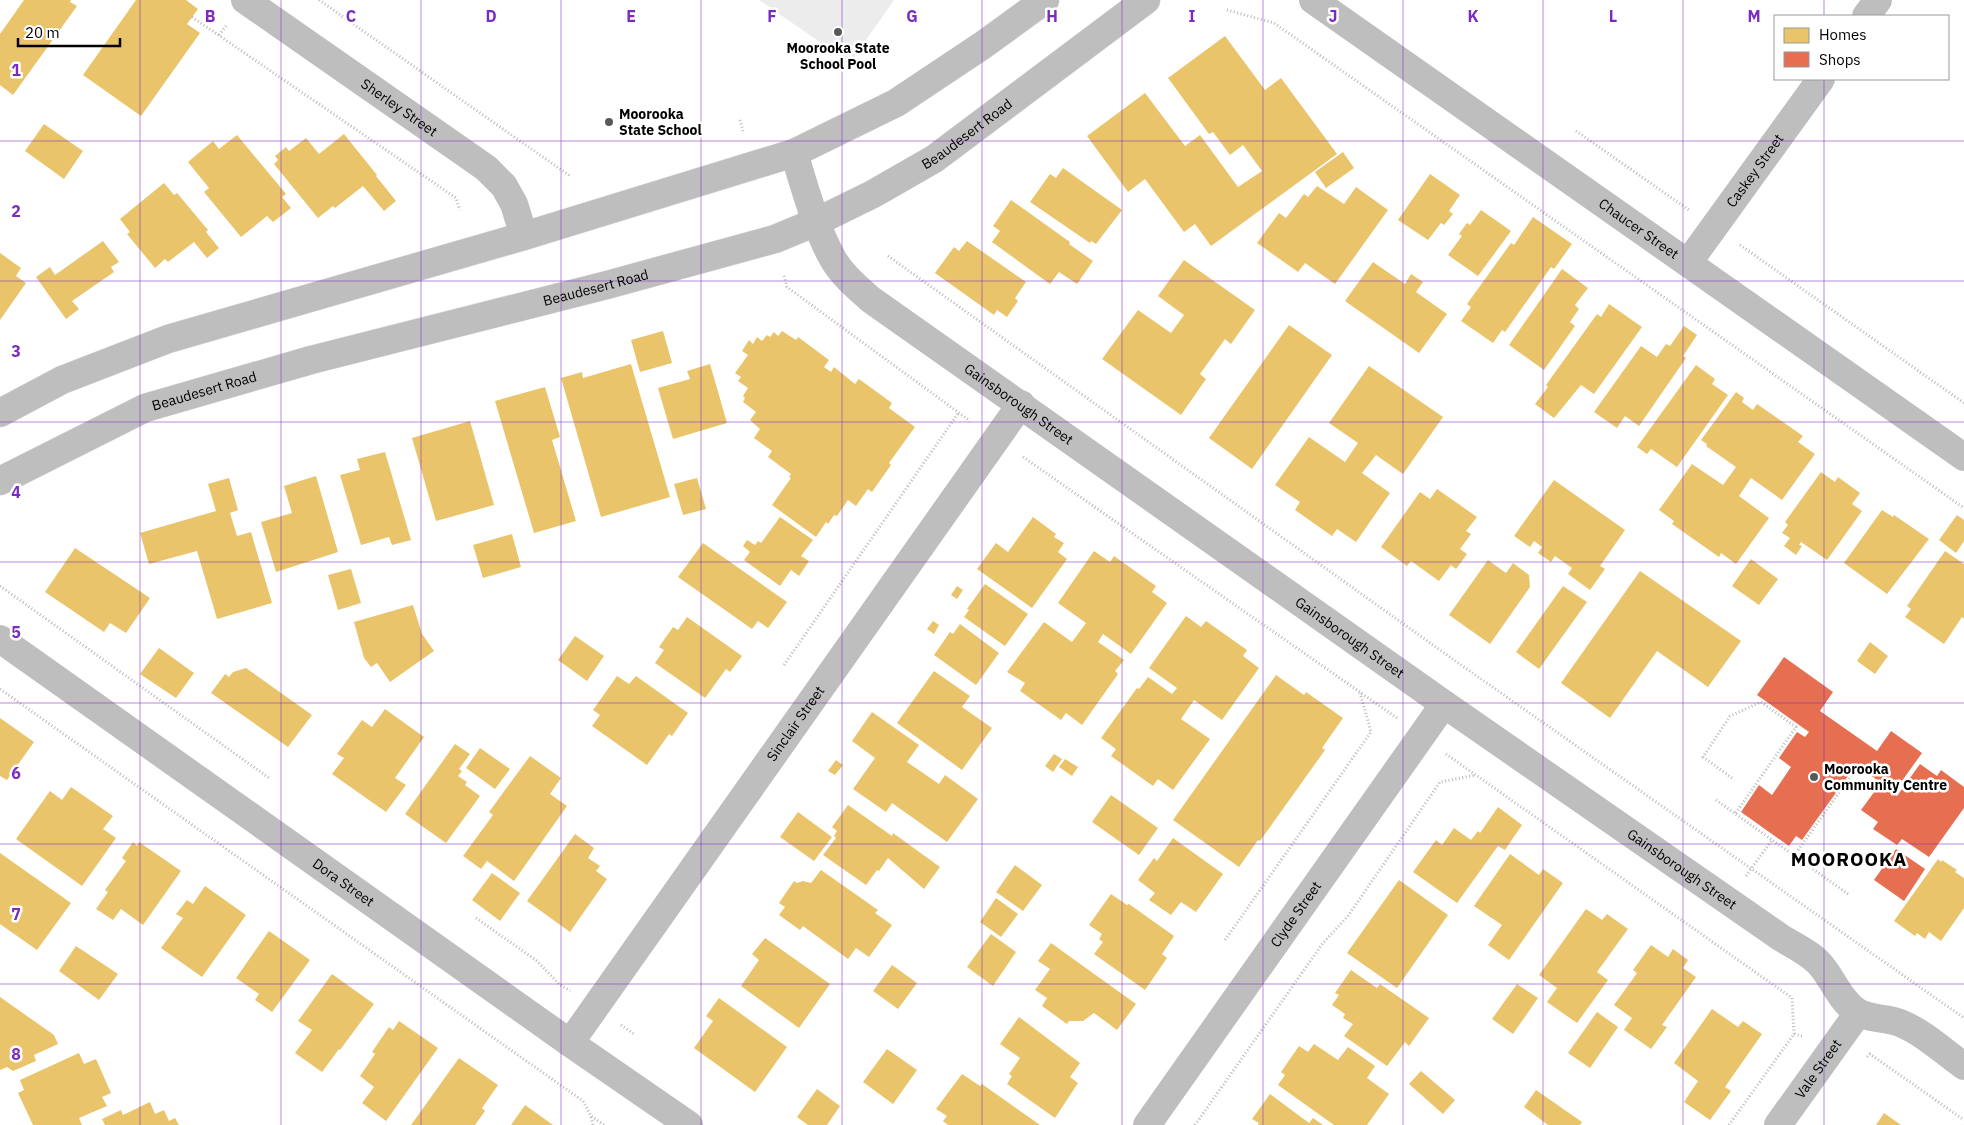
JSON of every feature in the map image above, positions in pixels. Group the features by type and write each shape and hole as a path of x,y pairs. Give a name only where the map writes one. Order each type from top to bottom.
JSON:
{"main road":[{"path":"0,413 62,380 168,339 524,236 794,153 896,103 983,45 1044,0"},
{"name":"Beaudesert Road","path":"0,481 145,408 311,360 682,265 775,239 816,222 873,194 934,159 1146,0"},
{"name":"Chaucer Street","path":"1313,0 1964,457"},
{"path":"1867,15 1878,0"},
{"name":"Sherley Street","path":"238,10 486,168 504,186 514,204 524,236"},
{"name":"Caskey Street","path":"1688,263 1820,80"},
{"name":"Gainsborough Street","path":"794,153 816,222 833,260 849,280 870,299 1444,704 1780,937 1814,958 1842,998 1858,1013 1900,1023 1915,1031 1964,1066"},
{"name":"Sinclair Street","path":"570,1043 1021,404"},
{"name":"Dora Street","path":"0,639 570,1043 659,1116 689,1125"},
{"name":"Clyde Street","path":"1147,1125 1444,704"},
{"name":"Vale Street","path":"1778,1125 1858,1013"}],"path":[{"path":"319,0 570,176"},
{"path":"219,36 238,10"},
{"path":"1227,10 1274,24 1964,508"},
{"path":"192,17 456,198 460,210"},
{"path":"740,120 743,131"},
{"path":"1576,132 1694,213"},
{"path":"1732,240 1964,403"},
{"path":"888,256 1446,654 1964,1018"},
{"path":"784,276 787,287 974,423"},
{"path":"784,665 959,412"},
{"path":"1021,456 1360,692 1792,998 1794,1034 1729,1125"},
{"path":"0,586 269,778"},
{"path":"0,689 583,1101 591,1116 593,1125"},
{"path":"1226,940 1371,732 1360,692"},
{"path":"1732,778 1702,757 1730,716 1761,702 1796,727 1735,814"},
{"path":"1794,856 1854,770"},
{"path":"1195,1125 1323,943 1348,916 1440,782 1476,775"},
{"path":"1716,800 1848,894"},
{"path":"1743,880 1772,840"},
{"path":"476,918 537,961 559,984"},
{"path":"1794,1034 1803,1037"},
{"path":"1865,1059 1870,1054 1964,1120"},
{"path":"591,1116 604,1125"}],"shaded area":[{"name":"Moorooka State School Pool","path":"759,0 894,0 850,63"}],"building: Homes":[{"path":"24,0 71,0 70,2 77,6 13,95 0,85 0,34"},
{"path":"136,0 186,0 198,9 187,24 200,33 141,116 83,75"},
{"path":"1225,36 1265,90 1281,78 1337,154 1211,246 1195,224 1184,232 1145,179 1128,192 1087,136 1145,93 1185,146 1200,135 1238,187 1262,171 1243,145 1230,155 1213,132 1209,134 1168,78"},
{"path":"44,124 83,151 64,179 25,151"},
{"path":"344,134 396,201 384,211 363,186 335,208 333,206 318,218 274,164 278,160 275,156 286,147 289,151 306,138 319,154"},
{"path":"237,135 286,194 282,197 291,208 273,222 267,216 241,237 204,192 209,188 188,162 213,141 219,149"},
{"path":"1343,152 1354,168 1326,188 1315,172"},
{"path":"1063,168 1122,210 1096,244 1091,241 1090,243 1030,202 1050,174 1056,178"},
{"path":"1430,174 1460,195 1449,211 1453,214 1444,225 1441,223 1428,240 1398,220"},
{"path":"164,183 174,195 177,193 208,230 206,232 219,248 207,258 194,242 168,262 165,259 155,268 127,234 130,232 120,219"},
{"path":"1317,186 1344,204 1356,187 1388,210 1335,284 1305,263 1298,272 1257,243 1279,213 1286,218 1304,194 1308,197"},
{"path":"1011,200 1070,242 1069,244 1093,261 1077,284 1059,272 1050,284 992,242 1000,231 993,226"},
{"path":"1481,210 1511,231 1478,276 1448,255 1462,236 1459,234 1467,223 1470,225"},
{"path":"1533,217 1572,244 1554,269 1551,267 1505,332 1502,330 1493,343 1461,321 1471,307 1467,304 1511,243 1514,245"},
{"path":"103,241 119,262 111,267 114,272 72,301 79,309 66,319 36,277 50,267 55,275"},
{"path":"967,241 1026,282 1015,298 1018,301 1007,317 997,310 994,315 935,273 954,247 959,251"},
{"path":"0,253 21,268 16,276 26,283 0,320"},
{"path":"1184,260 1255,310 1231,344 1225,339 1200,374 1206,379 1181,415 1102,359 1138,310 1171,333 1184,315 1158,296"},
{"path":"1373,262 1405,284 1411,274 1423,282 1416,292 1447,314 1419,353 1345,301"},
{"path":"1562,269 1588,288 1575,305 1579,309 1570,322 1575,326 1544,370 1509,345"},
{"path":"1609,304 1642,327 1594,394 1581,385 1554,418 1535,404 1548,387 1546,385 1597,314 1601,317"},
{"path":"1289,325 1332,355 1252,469 1209,438"},
{"path":"1684,326 1697,335 1683,356 1686,358 1639,426 1625,416 1617,428 1594,412 1641,346 1657,357 1666,344 1670,346"},
{"path":"663,331 672,363 640,372 631,340"},
{"path":"782,331 796,340 798,337 829,360 824,367 831,372 834,367 855,384 859,379 892,403 889,408 915,427 889,463 891,465 872,492 868,489 856,506 848,500 837,516 834,515 828,524 826,522 816,537 772,505 791,478 789,477 791,474 768,457 772,451 754,438 760,429 750,420 756,412 743,402 745,398 743,396 748,388 738,381 741,377 735,373 748,355 742,351 749,340 753,344 757,337 762,341 767,335 770,337 774,332 778,336"},
{"path":"631,364 670,497 601,517 561,378 582,372 583,378"},
{"path":"710,364 727,423 673,439 658,388 690,379 687,371"},
{"path":"1696,365 1715,379 1712,384 1728,395 1677,467 1651,449 1647,454 1637,447"},
{"path":"1369,366 1443,417 1403,474 1376,455 1362,473 1390,493 1356,542 1337,529 1332,536 1295,510 1300,502 1275,485 1309,437 1345,462 1358,443 1329,423"},
{"path":"545,387 560,437 552,440 576,521 534,533 495,401"},
{"path":"1736,392 1744,398 1742,402 1753,410 1757,404 1803,436 1798,442 1815,454 1782,500 1751,478 1739,496 1769,518 1736,564 1721,553 1719,557 1672,524 1674,521 1659,510 1692,464 1723,485 1736,467 1706,446 1707,444 1701,440"},
{"path":"470,421 494,505 436,521 412,438"},
{"path":"385,452 411,540 392,545 389,537 361,545 340,475 360,470 357,459"},
{"path":"1821,472 1835,482 1838,477 1860,493 1852,504 1862,511 1827,560 1801,542 1799,545 1802,546 1796,555 1784,546 1790,538 1782,533 1788,525 1785,522"},
{"path":"316,476 338,552 276,572 261,522 292,513 284,486"},
{"path":"229,478 238,510 230,513 237,536 251,532 272,603 217,619 197,551 149,564 140,533 216,511 208,484"},
{"path":"697,478 706,509 683,515 674,484"},
{"path":"1554,480 1625,530 1600,566 1605,569 1590,590 1568,574 1572,568 1555,556 1551,562 1538,553 1542,547 1534,541 1530,547 1514,536"},
{"path":"1437,489 1477,517 1466,531 1471,534 1460,549 1467,554 1456,569 1451,565 1439,581 1411,561 1407,566 1381,547 1420,492 1430,499"},
{"path":"1882,510 1893,517 1894,515 1929,539 1887,594 1844,563"},
{"path":"1957,515 1964,520 1964,541 1956,553 1939,540"},
{"path":"780,517 813,540 801,556 809,561 799,576 791,570 780,586 744,560 750,552 743,546 747,540 755,545 758,541 761,543"},
{"path":"1033,517 1056,534 1054,537 1064,543 1058,552 1067,559 1032,608 977,569 996,543 1008,552"},
{"path":"512,534 521,567 483,578 473,545"},
{"path":"703,543 787,602 768,628 758,621 752,629 678,577"},
{"path":"75,548 150,598 126,633 110,623 104,632 45,592"},
{"path":"1094,551 1110,562 1114,556 1156,586 1152,592 1167,603 1131,654 1103,634 1098,642 1124,660 1115,671 1118,674 1082,725 1066,713 1061,720 1020,691 1025,683 1007,672 1044,622 1072,642 1086,623 1058,603"},
{"path":"1945,551 1964,564 1964,619 1962,617 1944,644 1905,617 1911,609 1907,606"},
{"path":"1751,559 1778,579 1759,605 1732,586"},
{"path":"1488,560 1506,573 1513,563 1529,575 1530,587 1490,644 1449,615"},
{"path":"351,569 361,603 338,610 328,575"},
{"path":"1640,571 1741,641 1708,687 1657,651 1610,718 1561,683"},
{"path":"985,584 1028,614 1005,646 964,617 969,610 967,609"},
{"path":"957,586 963,590 957,599 951,595"},
{"path":"1563,586 1587,602 1539,669 1516,652"},
{"path":"413,605 422,634 434,651 390,682 377,663 371,667 364,658 354,622"},
{"path":"1186,616 1201,627 1206,621 1247,650 1243,656 1259,668 1222,720 1194,700 1181,719 1210,739 1173,790 1158,779 1153,786 1111,756 1116,749 1101,738 1137,688 1139,689 1148,677 1172,694 1177,688 1149,668"},
{"path":"687,617 742,656 730,672 726,669 705,698 655,663 664,650 659,647 673,627 678,630"},
{"path":"933,621 939,625 934,634 927,629"},
{"path":"960,624 999,653 976,685 934,655 950,632 953,634"},
{"path":"575,636 604,656 587,681 558,660"},
{"path":"1870,642 1888,656 1875,674 1857,661"},
{"path":"159,648 194,673 176,698 140,674"},
{"path":"246,668 312,715 288,747 211,693 225,674 229,677 233,672"},
{"path":"934,671 970,696 962,707 992,728 962,770 897,723"},
{"path":"1276,675 1304,695 1306,692 1343,718 1322,748 1325,750 1260,841 1258,840 1239,867 1173,820"},
{"path":"617,676 629,684 636,676 688,713 672,736 669,734 647,765 592,726 600,715 593,710"},
{"path":"385,709 424,737 395,778 406,785 386,812 332,774 344,758 337,754 362,720 372,727"},
{"path":"872,712 919,745 907,762 939,784 945,775 978,799 947,842 892,803 886,812 853,789 875,758 852,741"},
{"path":"0,718 34,742 7,780 0,776"},
{"path":"455,744 470,754 459,769 462,771 458,776 467,782 465,785 480,796 446,843 405,814"},
{"path":"480,748 510,769 495,789 466,768"},
{"path":"1054,754 1062,759 1053,772 1045,766"},
{"path":"530,756 561,778 550,794 567,806 514,881 487,861 481,869 463,856 493,815 489,812"},
{"path":"1065,759 1078,767 1072,776 1059,767"},
{"path":"836,760 843,765 835,775 828,771"},
{"path":"71,787 113,816 103,829 116,838 82,886 16,839 50,791 62,800"},
{"path":"1111,795 1158,828 1139,855 1092,822"},
{"path":"848,805 892,836 893,833 940,867 924,889 888,858 866,885 823,855 836,838 834,836 837,831 832,827"},
{"path":"1498,807 1522,825 1505,850 1498,846 1457,903 1413,872 1436,840 1442,845 1454,828 1471,840 1478,831 1480,833"},
{"path":"798,812 832,837 814,861 780,837"},
{"path":"575,834 594,848 588,858 600,866 596,871 607,879 570,932 527,901"},
{"path":"1173,838 1223,874 1196,912 1181,902 1171,915 1149,900 1155,893 1138,880 1154,858 1157,861"},
{"path":"133,842 137,846 139,842 181,871 143,925 121,909 113,920 96,909 108,892 105,890 126,861 122,858"},
{"path":"0,853 71,903 37,950 0,924"},
{"path":"1510,854 1539,875 1543,869 1563,883 1509,960 1488,945 1502,925 1474,906"},
{"path":"1938,859 1957,870 1955,872 1964,878 1964,908 1941,941 1929,932 1925,939 1917,933 1915,936 1894,921"},
{"path":"1015,865 1042,885 1023,911 996,892"},
{"path":"821,870 878,910 875,913 892,925 869,957 856,948 848,959 803,926 800,930 779,915 785,907 779,903 794,881 797,883 803,881 811,883"},
{"path":"492,873 520,893 500,921 472,900"},
{"path":"1399,880 1448,915 1397,988 1347,953"},
{"path":"205,886 246,915 202,977 161,948 183,918 176,914 187,900 193,904"},
{"path":"1111,894 1127,905 1129,904 1174,936 1162,954 1167,958 1145,990 1094,954 1103,942 1099,939 1102,934 1089,925"},
{"path":"996,898 1018,914 1001,937 980,922"},
{"path":"1586,909 1602,920 1607,914 1628,929 1597,972 1608,980 1577,1023 1547,1002 1557,988 1539,975"},
{"path":"269,931 310,960 272,1012 255,1000 259,994 236,978"},
{"path":"991,934 1016,952 993,986 967,967"},
{"path":"765,938 830,984 799,1028 741,986 759,960 752,954"},
{"path":"1051,943 1136,1004 1117,1030 1094,1013 1083,1021 1069,1021 1067,1024 1042,1006 1047,998 1035,990 1050,969 1038,961"},
{"path":"1651,945 1668,957 1673,949 1688,960 1683,968 1696,977 1662,1025 1667,1027 1651,1049 1624,1030 1632,1018 1614,1005 1637,973 1633,970"},
{"path":"76,946 118,974 99,1000 59,971"},
{"path":"892,965 917,983 898,1009 873,991"},
{"path":"1351,970 1377,988 1380,984 1429,1018 1409,1046 1405,1042 1387,1066 1344,1036 1353,1024 1343,1018 1345,1014 1332,1005 1339,995 1335,993"},
{"path":"332,974 374,1004 322,1072 295,1053 312,1030 298,1021"},
{"path":"1517,984 1538,998 1513,1034 1492,1019"},
{"path":"0,997 54,1035 58,1044 34,1055 36,1061 13,1071 7,1067 0,1070"},
{"path":"719,998 787,1047 755,1092 694,1048 713,1021 706,1016"},
{"path":"1712,1009 1738,1027 1743,1021 1762,1034 1725,1087 1731,1091 1710,1120 1684,1102 1698,1081 1674,1063"},
{"path":"1597,1012 1618,1027 1590,1068 1568,1053"},
{"path":"1019,1017 1080,1063 1070,1077 1078,1083 1055,1118 1007,1084 1012,1076 1009,1074 1020,1058 1000,1044"},
{"path":"399,1021 438,1048 386,1121 362,1103 374,1087 360,1076 375,1054 372,1052 389,1027 393,1030"},
{"path":"1314,1044 1338,1060 1348,1047 1375,1066 1367,1078 1389,1094 1367,1125 1334,1125 1278,1085 1285,1075 1281,1072 1299,1046 1308,1052"},
{"path":"887,1049 917,1070 893,1104 863,1082"},
{"path":"79,1053 84,1064 96,1059 111,1093 102,1097 107,1106 79,1118 82,1125 33,1125 18,1093 24,1090 20,1080"},
{"path":"459,1058 498,1085 482,1108 485,1111 475,1125 411,1125"},
{"path":"1421,1071 1455,1100 1443,1114 1409,1084"},
{"path":"962,1074 980,1086 982,1084 1040,1125 948,1125 943,1121 947,1116 936,1109"},
{"path":"817,1089 840,1106 827,1125 808,1125 797,1117"},
{"path":"1536,1090 1582,1122 1580,1125 1548,1125 1524,1107"},
{"path":"1270,1094 1309,1123 1313,1118 1323,1125 1258,1125 1259,1123 1252,1119"},
{"path":"150,1102 155,1114 164,1110 169,1121 175,1118 179,1125 105,1125 102,1119 121,1110 123,1115"},
{"path":"525,1105 553,1125 511,1125"},
{"path":"1884,1113 1901,1125 1876,1125"}],"building: Shops":[{"path":"1784,657 1833,692 1820,711 1877,751 1891,731 1922,753 1894,792 1856,765 1802,840 1796,836 1789,846 1741,812 1759,785 1772,795 1791,767 1779,758 1797,732 1805,737 1809,732 1757,695"},
{"path":"1920,764 1937,776 1941,770 1964,787 1964,808 1929,857 1902,839 1897,845 1873,829 1878,822 1861,810 1880,784 1897,796"},
{"path":"1896,849 1925,869 1904,901 1874,880"}],"place":[{"name":"Moorooka State School Pool","path":"838,32"},
{"name":"Moorooka State School","path":"609,122"},
{"name":"Moorooka Community Centre","path":"1814,777"}],"district":[{"name":"MOOROOKA","path":"1849,859"}]}
